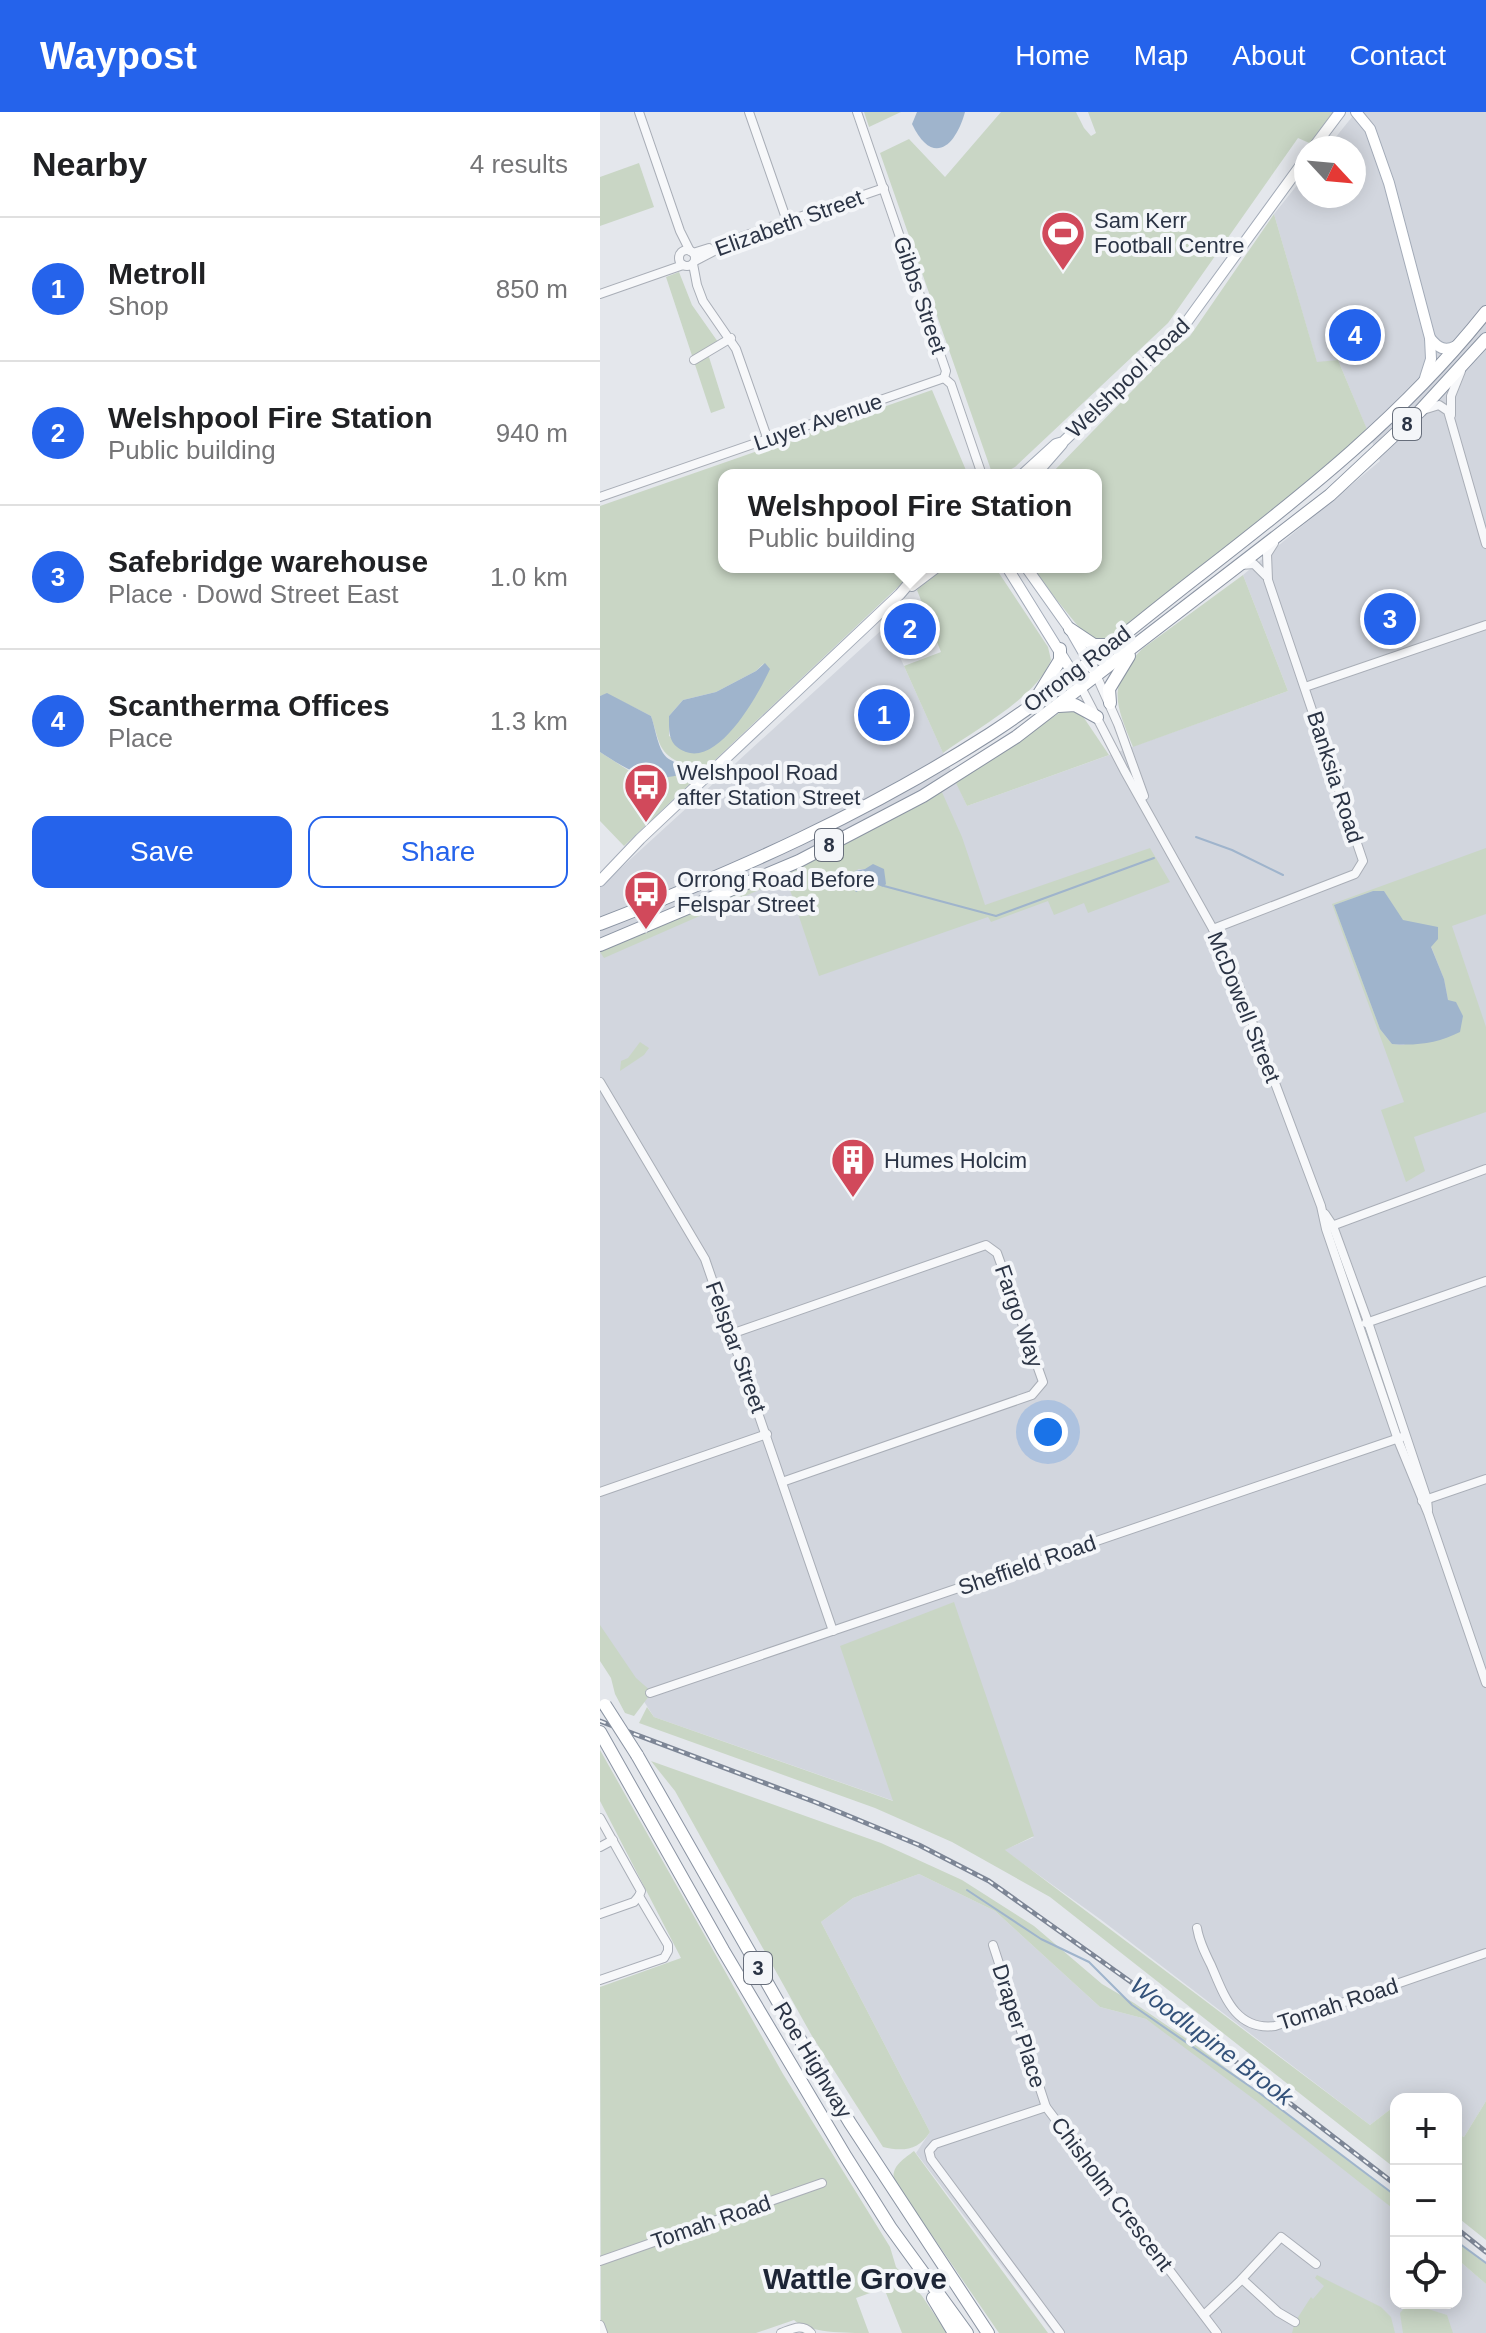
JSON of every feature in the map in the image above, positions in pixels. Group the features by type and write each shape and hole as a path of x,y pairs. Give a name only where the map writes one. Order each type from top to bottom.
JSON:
{"highway":[{"name":"Orrong Road","path":"600,924 698,886 832,825 925,775 1033,703 1306,492 1375,431 1486,312"},
{"name":"Orrong Road","path":"600,945 799,861 944,783 1059,706 1283,534 1346,481 1420,411 1486,339"},
{"path":"1070,629 1094,645 1109,645"},
{"path":"1110,703 1109,689 1135,647"},
{"path":"1033,703 1056,669 1060,649"},
{"path":"1059,706 1075,705 1097,717"},
{"name":"Roe Highway","path":"603,1701 850,2123 988,2333"},
{"name":"Roe Highway","path":"600,1732 768,2026 890,2227 967,2333"},
{"path":"890,2227 954,2333"}],"main road":[{"path":"1322,136 1340,112"},
{"path":"1356,112 1370,129 1389,183 1430,338 1431,359 1423,382"},
{"name":"Welshpool Road","path":"1041,469 1063,442 1183,327 1294,174"},
{"path":"1430,338 1441,349 1449,350 1456,346"},
{"name":"Welshpool Road","path":"1029,469 1056,444 1063,442"},
{"path":"603,873 900,594 918,573"},
{"path":"900,594 929,573"},
{"name":"McDowell Street","path":"1011,573 1082,689"},
{"name":"McDowell Street","path":"1030,573 1070,629 1097,677"}],"street":[{"path":"639,112 697,285 708,310 731,338 768,440"},
{"path":"749,112 786,219"},
{"name":"Gibbs Street","path":"857,112 946,371 944,378 951,384 979,469"},
{"name":"Elizabeth Street","path":"600,294 668,271 688,259 786,219 883,185"},
{"path":"694,360 731,338"},
{"path":"1465,363 1451,396 1452,420 1486,544"},
{"name":"Luyer Avenue","path":"600,497 944,378"},
{"path":"1420,411 1442,405 1452,420"},
{"path":"1268,580 1267,554 1283,534"},
{"path":"1241,565 1254,564 1261,568 1268,580"},
{"name":"Banksia Road","path":"1213,929 1355,874 1363,861 1268,580"},
{"path":"1305,687 1486,625"},
{"name":"McDowell Street","path":"1097,677 1110,703 1151,816"},
{"name":"McDowell Street","path":"1082,689 1213,929 1238,984 1364,1324 1486,1683"},
{"name":"Felspar Street","path":"600,1082 705,1259 833,1631"},
{"path":"1329,1227 1486,1169"},
{"name":"Fargo Way","path":"731,1334 986,1245 997,1253 1043,1382 1032,1395 782,1482"},
{"path":"1364,1324 1486,1281"},
{"path":"600,1492 767,1434"},
{"name":"Sheffield Road","path":"650,1693 1401,1437"},
{"path":"1424,1501 1486,1479"},
{"path":"600,1818 641,1891 634,1902 600,1914"},
{"path":"600,1847 613,1840"},
{"path":"600,1980 664,1958 668,1951 668,1945 639,1896"},
{"name":"Tomah Road","path":"1197,1928 1226,2002 1252,2024 1263,2028 1486,1953"},
{"name":"Draper Place","path":"993,1945 1046,2107"},
{"name":"Chisholm Crescent","path":"1060,2333 931,2159 929,2151 935,2144 1046,2107 1217,2333"},
{"name":"Tomah Road","path":"600,2261 822,2183"},
{"path":"1204,2315 1281,2237 1316,2264"},
{"path":"1242,2279 1278,2312 1295,2322"},
{"path":"600,2325 603,2333"},
{"path":"781,2333 799,2327 809,2331"}],"shaded area":[{"path":"1356,112 1486,112 1486,2101 1464,2137 1462,2093 1390,2093 1390,2110 1370,2125 1100,1919 1004,1850 1034,1837 894,1801 654,1717 600,1633 600,887 886,626 967,806 1288,691 1243,575 1380,461 1338,360 1317,363 1274,214 1294,189 1294,208 1366,208 1366,136 1337,136"},
{"path":"919,1874 995,1911 1100,2007 1146,2019 1254,2093 1390,2204 1390,2309 1462,2309 1462,2263 1486,2284 1486,2333 1053,2333 916,2153 930,2132 821,1922 853,1898"}],"green space":[{"path":"864,112 901,112 869,127"},
{"name":"Sam Kerr Football Centre","path":"1001,112 1076,112 1091,136 1096,133 1088,112 1340,112 1323,136 1294,136 1294,144 1168,323 1011,469 991,469 880,153 909,139 945,177"},
{"path":"639,163 654,207 600,226 600,177"},
{"path":"1274,214 1317,362 1338,360 1369,434 1106,642 1086,636 1035,573 1102,573 1102,469 1056,469 1170,352 1190,336"},
{"path":"679,272 692,305 718,342 709,357 725,408 711,413 666,277"},
{"path":"932,390 965,469 718,469 718,573 913,573 624,846 600,821 600,752 631,772 684,764 664,751 651,716 607,694 600,696 600,506","holes":["764,663 699,753 669,736 669,716 683,700 716,692 756,671"]},
{"path":"936,573 999,573 1048,647 1051,660 1043,674 1019,700 943,753 904,666 941,652 917,590"},
{"path":"1243,575 1288,691 1133,747 1119,707 1119,685 1123,674 1142,649"},
{"path":"900,606 906,622 892,632 888,616"},
{"path":"1065,709 1082,715 1109,755 967,806 956,783"},
{"path":"941,790 962,837 985,905 1150,848 1170,882 1088,913 1084,903 1054,915 1048,901 991,922 988,917 819,976 786,878 604,958 600,952","holes":["858,869 865,869 873,883 859,889 845,880"]},
{"path":"1486,848 1486,914 1452,926 1486,1027 1486,1112 1414,1137 1425,1171 1406,1182 1381,1110 1404,1102 1332,904","holes":["1373,891 1384,891 1402,920 1431,946 1444,979 1448,1000 1404,1045 1392,1044 1380,1029 1334,905"]},
{"path":"640,1042 649,1048 620,1071 621,1061 628,1058"},
{"path":"954,1602 1034,1836 1005,1850 1370,2125 1390,2110 1390,2164 1050,1897 952,1842 875,1808 639,1723 647,1707 654,1717 893,1801 840,1646"},
{"path":"600,1625 636,1678 652,1692 634,1716 625,1713 611,1678 600,1661"},
{"path":"600,1750 783,2074 890,2247 896,2267 922,2296 947,2333 902,2333 884,2288 856,2298 869,2333 818,2330 794,2320 756,2333 601,2333 600,1987 681,1958 600,1801"},
{"path":"651,1761 881,1843 962,1880 1034,1926 1102,1984 1194,2044 1390,2191 1390,2206 1146,2019 1100,2007 995,1911 919,1874 853,1898 821,1922 930,2132 921,2143 910,2148 883,2147 812,2036 675,1791"},
{"path":"1486,2101 1486,2240 1462,2221 1464,2137"},
{"path":"914,2151 1048,2333 999,2333 894,2180 896,2167"},
{"path":"1462,2245 1486,2263 1486,2284 1462,2263"},
{"path":"1317,2275 1381,2307 1391,2317 1395,2333 1292,2333 1295,2322 1311,2297 1313,2299 1324,2286 1315,2278"},
{"path":"1404,2309 1428,2309 1447,2315 1453,2333 1403,2333 1400,2313"}],"water":[{"path":"917,112 965,112 961,125 949,143 935,148 927,145 912,124"},
{"path":"765,663 770,669 764,681 747,710 724,738 712,748 699,753 686,752 676,746 670,733 669,716 683,700 716,692"},
{"path":"607,693 651,716 663,753 688,772 663,778 642,775 600,752 600,696"},
{"path":"873,864 884,869 886,884 883,887 873,883 856,892 849,882 839,878 853,876 855,871"},
{"path":"1373,891 1384,891 1403,920 1438,927 1438,939 1431,947 1444,979 1448,1000 1456,1002 1463,1016 1460,1032 1435,1041 1401,1045 1392,1044 1380,1029 1334,905"}],"waterway":[{"path":"1196,837 1232,850 1283,875"},
{"path":"884,886 996,916 1154,858"},
{"name":"Woodlupine Brook","path":"967,1890 1041,1939 1089,1962 1132,2005 1258,2092 1390,2191"},
{"name":"Woodlupine Brook","path":"1462,2245 1486,2263"}],"railway":[{"path":"600,1721 815,1802 919,1845 989,1881 1152,1997 1390,2180"},
{"path":"1462,2233 1486,2252"}],"place":[{"name":"Sam Kerr Football Centre","path":"1063,272"},
{"name":"Scantherma Offices","path":"1355,335"},
{"name":"Safebridge warehouse","path":"1390,619"},
{"name":"Welshpool Fire Station","path":"910,629"},
{"name":"Metroll","path":"884,715"},
{"name":"Welshpool Road after Station Street","path":"646,824"},
{"name":"Orrong Road Before Felspar Street","path":"646,931"},
{"name":"Humes Holcim","path":"853,1199"}],"district":[{"name":"Wattle Grove","path":"855,2278"}]}
